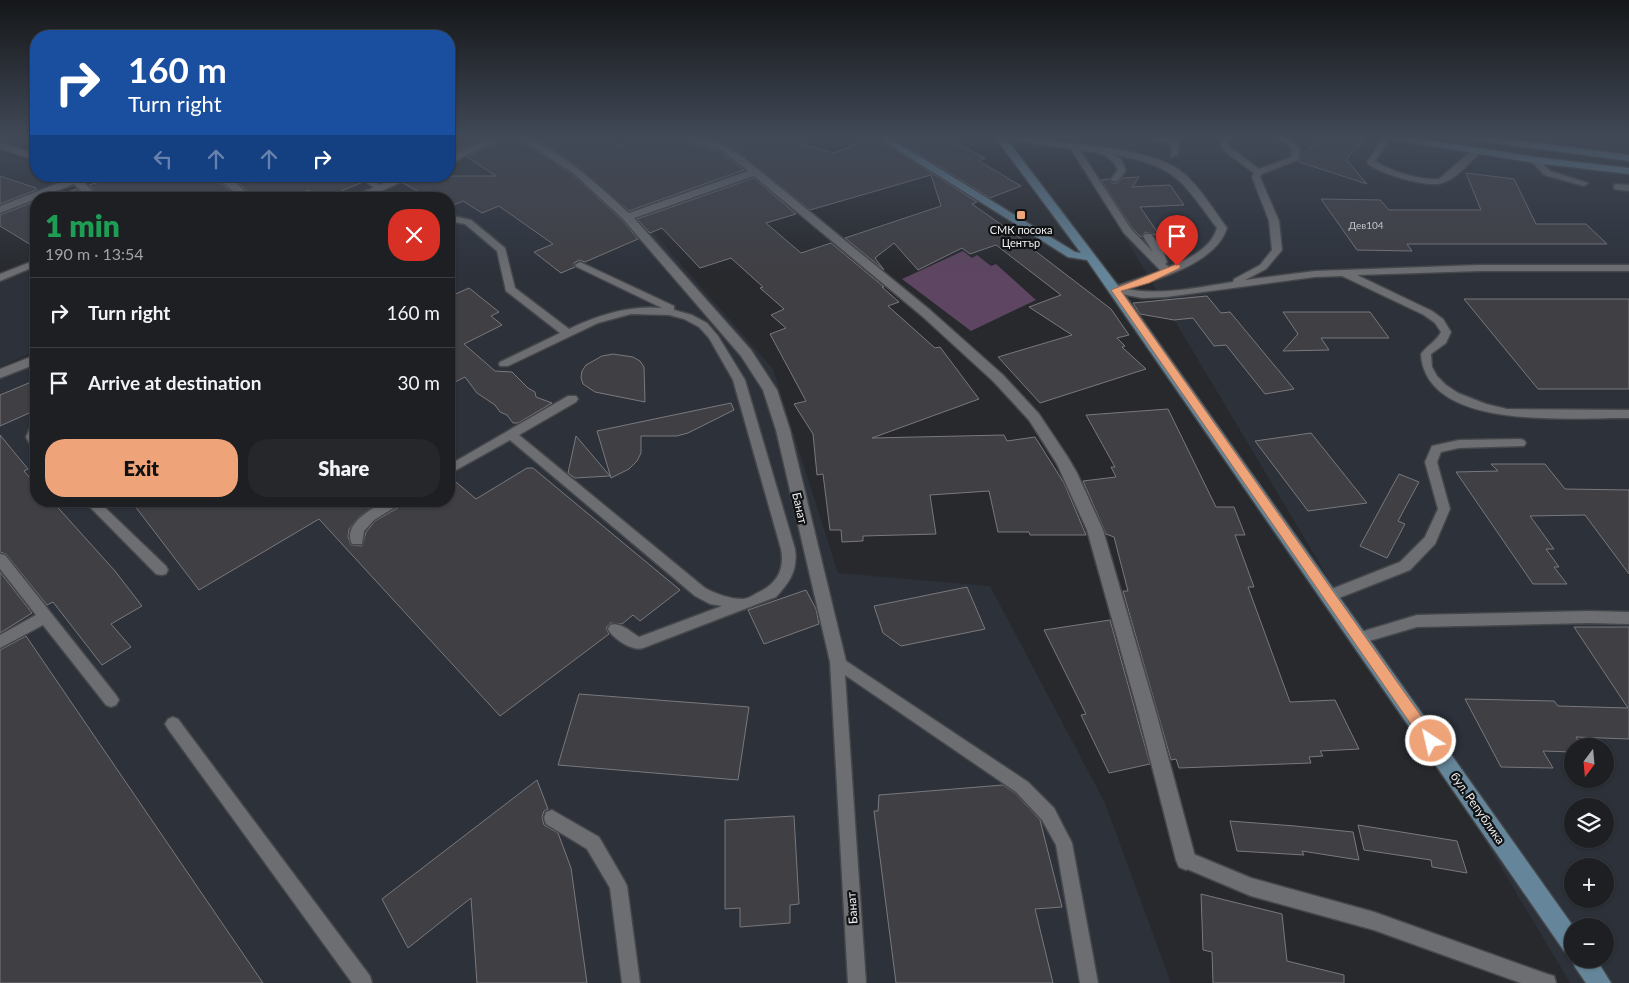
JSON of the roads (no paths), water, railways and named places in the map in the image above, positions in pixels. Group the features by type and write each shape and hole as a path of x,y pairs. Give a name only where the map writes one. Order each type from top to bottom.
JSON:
{"street":[{"path":"42,192 63,183"},
{"path":"79,183 88,192"},
{"path":"229,183 240,192"},
{"path":"382,192 398,183"},
{"name":"Банат","path":"590,183 626,217 746,353 770,390 783,430 837,661"},
{"path":"626,217 724,183"},
{"path":"768,183 926,313 998,378 1034,417 1062,460 1070,473 1095,530 1147,712 1186,860"},
{"path":"956,183 1072,255 1090,256"},
{"name":"бул. Република","path":"1035,183 1115,290 1564,932"},
{"path":"0,210 30,197"},
{"path":"0,374 30,362"},
{"path":"1589,968 1600,983"}],"lane":[{"path":"1096,183 1127,231 1166,271"},
{"path":"1115,290 1146,281 1188,262 1218,242 1222,234 1222,228 1185,183"},
{"path":"1230,285 1263,267 1277,250 1274,221 1258,183"},
{"path":"1617,187 1629,188"},
{"path":"455,219 468,222 502,250 510,290 567,334"},
{"path":"1148,236 1157,249 1166,271"},
{"path":"580,265 688,317 703,326 713,336 740,380 790,561 788,572 781,583 771,593 749,602 638,644 614,629"},
{"path":"0,278 30,266"},
{"path":"1115,290 1142,296 1196,292 1230,285 1344,272 1479,268 1629,268"},
{"path":"1344,272 1428,313 1439,321 1446,332 1445,337 1426,354 1427,368 1444,388 1465,401 1490,410 1507,413 1629,414"},
{"path":"504,364 612,315 631,311 663,311 688,317"},
{"path":"455,466 572,399"},
{"path":"510,434 700,592 723,602 749,602"},
{"path":"1329,596 1405,566 1430,540 1444,509 1431,462 1436,448 1459,444 1520,443"},
{"path":"96,507 161,570"},
{"path":"357,540 358,529 369,517 386,507"},
{"path":"0,558 111,700"},
{"path":"0,642 46,616"},
{"path":"1359,638 1416,621 1589,617 1629,618"},
{"path":"837,661 1022,787 1048,814 1064,844 1089,983"},
{"name":"Банат","path":"837,661 856,983"},
{"path":"173,724 363,983"},
{"path":"552,818 593,843 618,886 630,983"},
{"path":"1186,860 1251,887 1374,921 1548,983"}],"place":[{"name":"СМК посока Център","path":"1021,215"}]}
